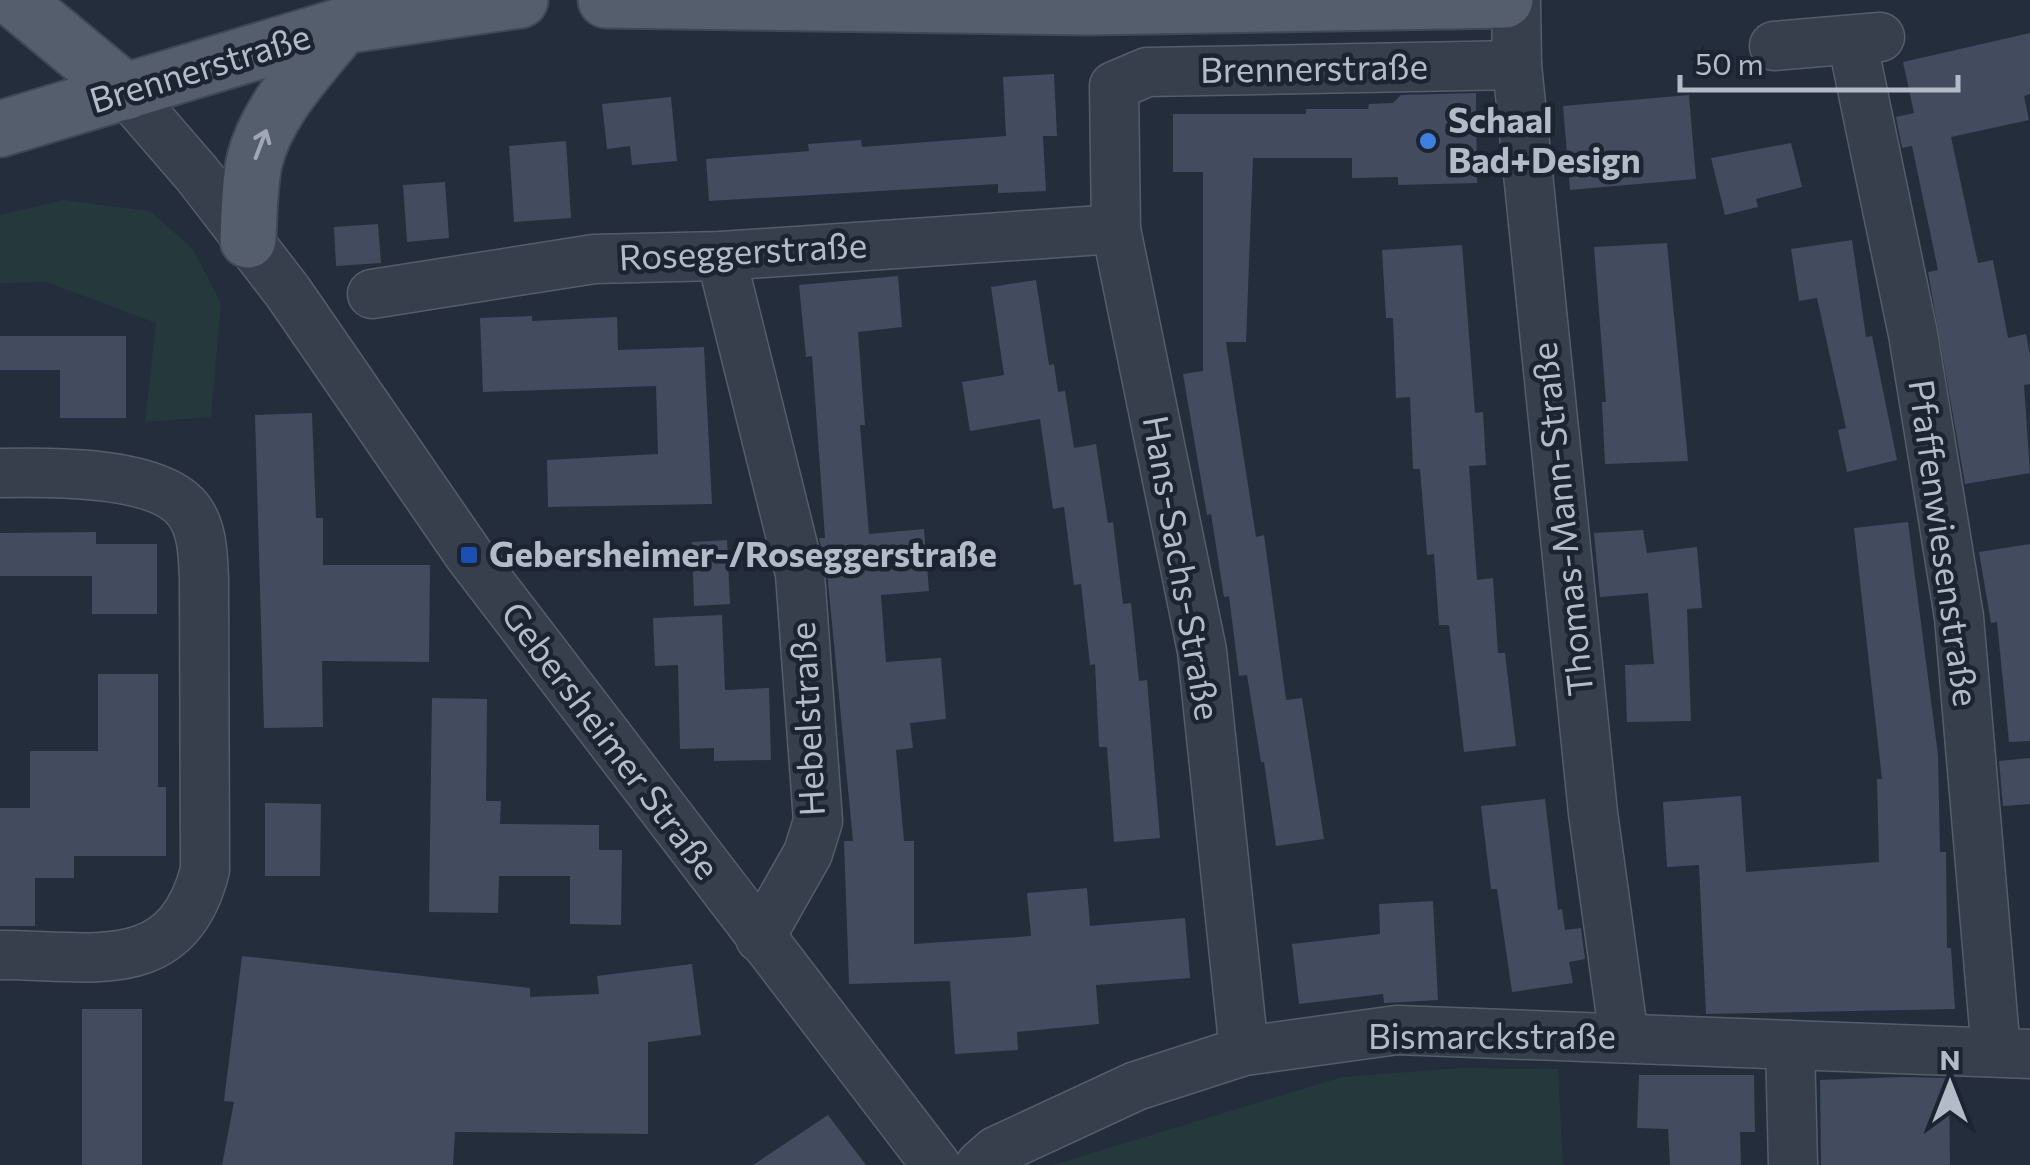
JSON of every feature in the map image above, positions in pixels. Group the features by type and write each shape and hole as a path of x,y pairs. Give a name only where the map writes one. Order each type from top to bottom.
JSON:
{"main road":[{"name":"Gebersheimer Straße","path":"15,0 126,92"},
{"name":"Brennerstraße","path":"0,130 342,26 520,0"},
{"name":"Brennerstraße","path":"606,0 1088,7 1505,0"},
{"path":"248,240 255,159 274,114 342,26"}],"street":[{"name":"Thomas-Mann-Straße","path":"1516,0 1517,66 1593,813 1624,1038"},
{"name":"Pfaffenwiesenstraße","path":"1774,46 1868,38 1959,617 2013,1053"},
{"name":"Brennerstraße","path":"1114,86 1147,72 1517,66"},
{"name":"Hans-Sachs-Straße","path":"1114,86 1116,229 1202,651 1244,1051"},
{"name":"Gebersheimer Straße","path":"126,92 248,240 469,555 936,1165"},
{"name":"Roseggerstraße","path":"372,294 594,259 721,256 1116,229"},
{"name":"Hebelstraße","path":"721,256 800,574 818,822 808,853 760,938"},
{"path":"0,472 121,478 181,502 192,514 202,542 204,580 205,870 197,902 163,943 124,954 0,955"},
{"name":"Bismarckstraße","path":"980,1165 996,1151 1136,1086 1244,1051 1397,1030 2013,1053"},
{"path":"1790,1044 1794,1165"}],"green space":[{"path":"64,200 150,211 192,248 221,303 211,417 145,422 156,323 47,282 0,283 0,215"},
{"path":"1460,1068 1558,1069 1563,1165 1053,1165 1342,1077"}],"building":[{"path":"2030,33 2030,94 2024,96 2029,120 1951,137 1978,263 1993,260 2008,338 2026,334 2030,356 2030,384 2024,385 2030,473 1965,484 1928,272 1938,270 1912,146 1902,148 1896,117 1914,113 1903,62"},
{"path":"1054,74 1057,136 1043,136 1046,191 998,193 998,184 709,201 706,159 809,151 808,144 861,140 862,147 1006,136 1003,77"},
{"path":"1476,93 1477,183 1398,185 1398,177 1352,178 1352,158 1253,158 1246,342 1226,342 1256,537 1264,535 1286,700 1302,698 1324,839 1276,846 1247,675 1239,676 1229,596 1224,597 1211,514 1207,515 1183,374 1203,371 1203,172 1173,172 1173,114 1306,114 1306,109 1368,109 1369,104 1393,103 1401,95"},
{"path":"1689,95 1696,179 1570,190 1563,106"},
{"path":"671,97 677,161 632,165 630,146 607,149 602,104"},
{"path":"566,141 571,218 514,222 509,146"},
{"path":"1791,143 1802,187 1756,199 1758,207 1725,215 1711,158"},
{"path":"445,182 449,238 407,242 403,185"},
{"path":"378,224 381,263 336,266 334,227"},
{"path":"1852,240 1866,337 1872,336 1897,460 1847,472 1838,430 1846,428 1817,298 1799,301 1791,249"},
{"path":"1667,243 1688,461 1605,464 1602,402 1606,402 1594,247"},
{"path":"1462,245 1475,413 1483,412 1486,465 1469,466 1477,580 1493,578 1498,653 1505,653 1516,746 1464,752 1449,625 1439,625 1434,554 1427,555 1420,469 1413,469 1410,397 1396,398 1393,318 1386,318 1382,250"},
{"path":"898,276 902,327 858,332 865,425 860,425 869,534 924,529 929,591 881,595 886,662 941,658 946,719 910,723 913,748 896,750 904,841 914,841 914,944 1031,936 1027,893 1087,888 1090,926 1185,918 1190,978 1096,985 1099,1024 1017,1032 1018,1050 955,1054 950,981 849,984 844,841 853,841 827,572 819,538 825,538 812,356 806,357 799,285"},
{"path":"1036,280 1049,365 1054,364 1058,392 1065,391 1074,448 1096,444 1108,523 1113,522 1123,604 1131,603 1139,681 1147,680 1160,838 1114,842 1107,747 1099,747 1095,664 1090,665 1081,584 1074,585 1064,507 1053,509 1040,419 970,431 962,382 1004,375 991,287"},
{"path":"532,316 532,321 617,317 618,350 704,347 712,504 548,507 547,460 658,454 656,386 483,392 480,318"},
{"path":"0,336 126,336 126,418 60,418 60,370 0,370"},
{"path":"312,413 316,518 323,518 323,565 430,565 429,662 322,661 323,727 264,728 255,415"},
{"path":"1908,522 1938,755 1940,852 1946,852 1947,948 1951,948 1955,1009 1706,1014 1699,865 1667,867 1663,802 1741,796 1746,872 1879,862 1877,779 1882,779 1854,528"},
{"path":"1643,530 1647,553 1697,547 1702,608 1687,609 1691,721 1627,722 1625,665 1654,664 1648,593 1600,597 1594,533"},
{"path":"96,532 96,544 157,544 157,614 92,614 92,576 0,576 0,533"},
{"path":"727,540 730,604 694,606 692,542"},
{"path":"2030,544 2030,741 2009,742 1997,622 1991,623 1979,552"},
{"path":"722,615 725,690 769,688 771,760 714,761 714,748 680,749 678,665 655,666 653,618"},
{"path":"98,674 158,674 158,787 166,787 166,856 74,856 74,878 35,878 35,926 0,926 0,808 30,808 30,751 98,751"},
{"path":"432,698 487,699 486,801 501,801 500,824 599,825 599,850 622,850 621,925 570,924 570,876 499,876 498,913 429,912"},
{"path":"2030,758 2030,804 2003,806 1999,761"},
{"path":"1545,799 1558,910 1562,909 1565,930 1581,928 1585,959 1569,962 1573,983 1512,992 1497,889 1491,889 1481,806"},
{"path":"265,803 321,804 320,876 265,876"},
{"path":"1433,901 1438,1000 1384,1003 1383,994 1299,1004 1292,944 1380,934 1379,904"},
{"path":"242,956 530,988 530,997 599,994 597,976 692,964 701,1035 648,1042 648,1134 455,1132 453,1165 222,1165 234,1102 224,1101"},
{"path":"82,1009 142,1009 142,1165 82,1165"},
{"path":"1639,1075 1754,1075 1755,1132 1740,1132 1741,1165 1670,1165 1668,1129 1637,1128"},
{"path":"1949,1078 1950,1165 1821,1165 1820,1080"},
{"path":"828,1115 866,1165 753,1165"}],"place":[{"name":"Schaal Bad+Design","path":"1428,141"},
{"name":"Gebersheimer-/Roseggerstraße","path":"469,555"}]}
